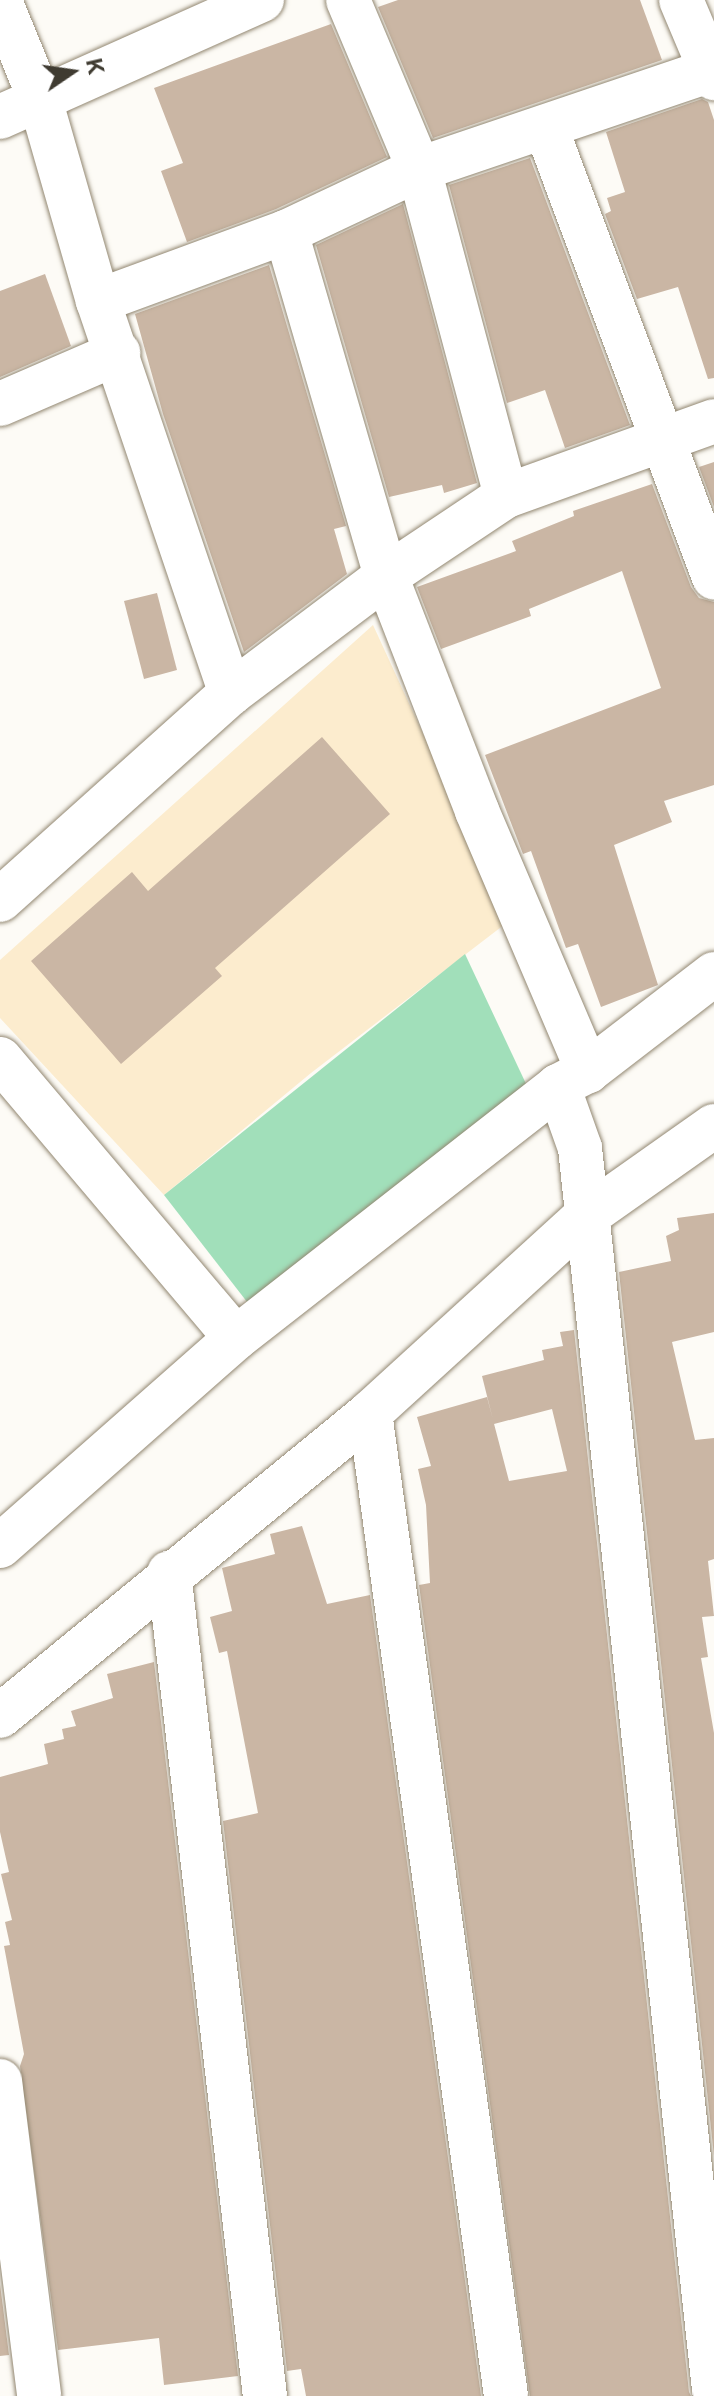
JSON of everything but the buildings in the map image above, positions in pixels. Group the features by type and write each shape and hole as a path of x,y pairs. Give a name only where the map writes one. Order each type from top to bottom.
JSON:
{"street":[{"path":"0,117 262,0"},
{"path":"348,0 419,169 506,496"},
{"path":"98,301 286,232 419,169 713,72 681,0"},
{"path":"0,1 40,99 98,301 231,693"},
{"path":"546,128 714,578"},
{"path":"286,232 386,576 477,811 573,1079 585,1217 714,2389"},
{"path":"0,404 118,353"},
{"path":"0,900 231,693 386,576 506,496 714,421"},
{"path":"0,1546 236,1338 714,974"},
{"path":"0,1059 236,1338"},
{"path":"0,1716 169,1573 370,1413 585,1217 714,1126"},
{"path":"370,1413 506,2396"},
{"path":"169,1573 265,2396"},
{"path":"0,2081 39,2396"}],"shaded area":[{"path":"373,625 509,921 311,1073 164,1195 0,1018 0,960"}],"green space":[{"path":"465,954 528,1088 251,1307 164,1195"}]}
